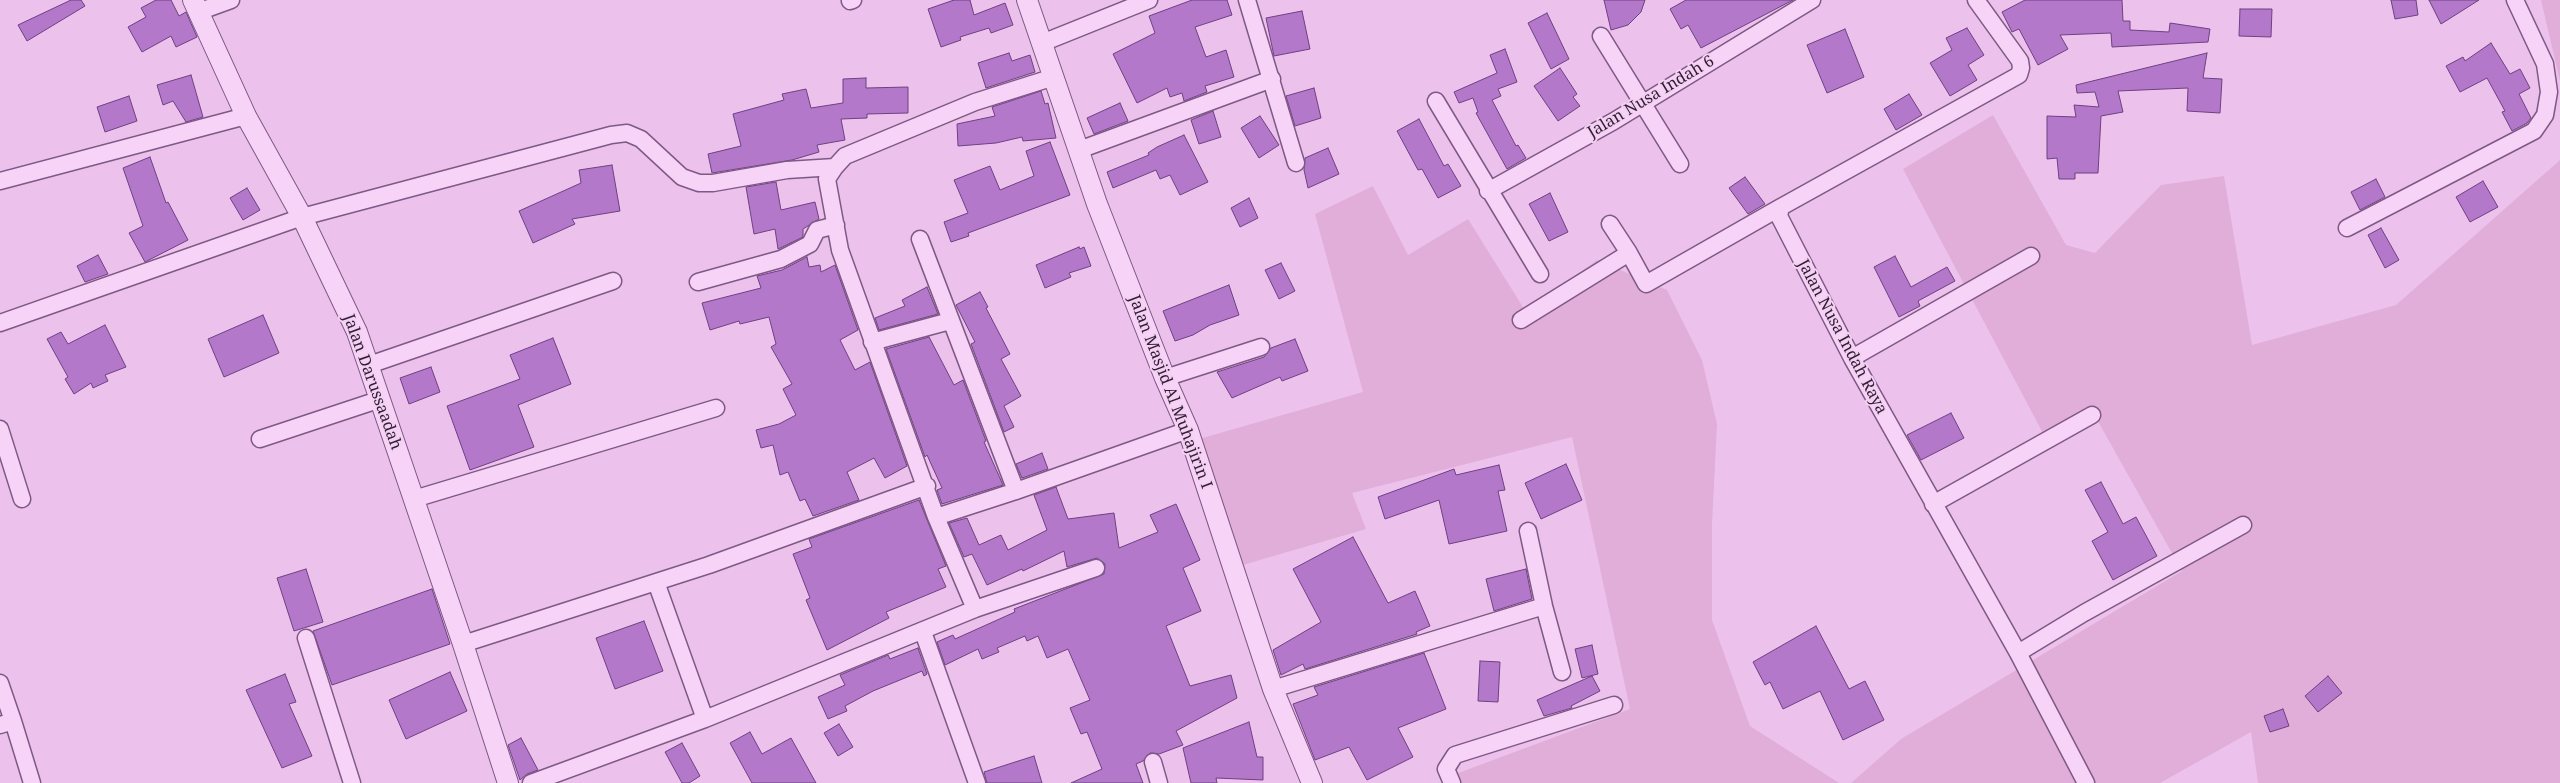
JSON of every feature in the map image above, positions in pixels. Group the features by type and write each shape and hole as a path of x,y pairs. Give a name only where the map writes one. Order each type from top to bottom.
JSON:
{"street":[{"path":"195,6 231,0"},
{"name":"Jalan Masjid Al Muhajirin I","path":"1027,0 1098,204 1165,378 1188,430 1273,689 1306,780"},
{"path":"1042,43 1149,0"},
{"path":"1247,0 1296,163"},
{"name":"Jalan Nusa Indah 6","path":"1488,191 1642,104 1812,0"},
{"path":"1610,224 1646,284 2019,75 2020,61 1976,0"},
{"path":"2347,228 2534,131 2545,115 2549,92 2545,64 2516,0"},
{"name":"Jalan Darussaadah","path":"195,6 246,116 302,217 357,332 508,783"},
{"path":"1601,36 1680,164"},
{"path":"975,609 936,517 927,486 872,342 840,250 828,179 835,167 845,156 975,102 1054,77"},
{"path":"1079,150 1272,79"},
{"path":"1436,101 1488,191 1540,274"},
{"path":"0,181 246,116"},
{"path":"0,323 302,217 611,135 627,133 641,139 682,177 699,183 713,183 787,170 835,167"},
{"name":"Jalan Nusa Indah Raya","path":"1781,207 1779,216 1782,224 1852,358 1932,504 2018,653 2086,783"},
{"path":"698,282 781,259 810,244 817,230 836,225"},
{"path":"920,240 1016,491"},
{"path":"1522,320 1628,254"},
{"path":"1852,358 2031,256"},
{"path":"369,365 613,281"},
{"path":"872,342 950,321"},
{"path":"1165,378 1261,347"},
{"path":"260,439 381,399"},
{"path":"414,499 716,408"},
{"path":"1932,504 2092,416"},
{"path":"0,429 22,499"},
{"path":"936,517 1016,491 1188,430"},
{"path":"463,644 656,582 927,486"},
{"path":"2018,653 2084,613 2243,524"},
{"path":"1528,531 1544,606 1562,672"},
{"path":"531,783 705,719 923,632 975,609 1096,568"},
{"path":"656,582 705,719"},
{"path":"1273,689 1544,606"},
{"path":"923,632 977,783"},
{"path":"306,638 352,783"},
{"path":"0,683 6,722 32,783"},
{"path":"1452,783 1446,770 1455,755 1614,705"},
{"path":"1153,762 1159,783"}],"shaded area":[{"path":"2541,0 2560,0 2560,81"},
{"path":"1993,115 2066,245 2095,253 2161,185 2224,176 2252,345 2396,305 2560,160 2560,783 2258,783 2251,732 2160,783 1851,783 1901,739 2182,571 2091,409 2045,437 1903,169"},
{"path":"1373,186 1408,255 1468,219 1526,312 1597,260 1667,290 1702,360 1717,424 1712,525 1712,620 1750,726 1839,783 1446,783 1445,778 1630,709 1572,437 1352,493 1366,529 1236,567 1199,439 1363,392 1315,214"}],"building":[{"path":"71,0 81,0 85,6 27,41 18,25"},
{"path":"156,0 171,0 179,16 186,12 197,37 176,47 171,36 142,52 128,27 146,17 141,8"},
{"path":"954,0 970,0 974,15 1005,3 1013,25 991,33 989,28 960,37 961,40 941,47 928,9"},
{"path":"1192,0 1227,0 1232,15 1195,27 1206,57 1226,50 1234,77 1205,86 1207,92 1184,101 1182,93 1170,97 1167,88 1137,103 1113,54 1155,33 1149,16"},
{"path":"1604,0 1645,0 1641,12 1628,25 1611,30"},
{"path":"1686,0 1793,0 1701,48 1688,25 1681,29 1670,9"},
{"path":"2025,0 2122,0 2123,21 2130,21 2130,30 2169,32 2170,23 2210,29 2208,42 2112,47 2111,33 2060,35 2068,49 2038,65 2019,29 2012,32 2002,12"},
{"path":"2391,0 2416,0 2418,15 2395,19"},
{"path":"2429,0 2479,0 2441,24"},
{"path":"2240,9 2272,9 2271,37 2239,36"},
{"path":"1302,11 1310,49 1274,56 1266,18"},
{"path":"1547,13 1569,59 1551,69 1528,23"},
{"path":"1967,28 1984,55 1968,65 1977,80 1950,96 1930,63 1952,50 1946,38"},
{"path":"1845,29 1864,77 1827,93 1807,45"},
{"path":"2491,43 2510,74 2520,69 2530,88 2519,94 2531,118 2527,123 2512,131 2502,112 2505,111 2487,78 2460,92 2446,66 2463,57 2465,61"},
{"path":"1505,49 1517,82 1498,89 1501,96 1492,100 1516,146 1518,145 1526,158 1507,169 1476,113 1478,112 1473,98 1459,103 1454,92 1497,73 1490,55"},
{"path":"1009,53 1012,61 1030,55 1035,72 986,88 978,63"},
{"path":"2207,53 2203,78 2222,79 2220,113 2187,111 2188,88 2118,91 2123,112 2101,116 2098,173 2075,173 2075,179 2059,179 2057,158 2047,159 2047,116 2076,117 2074,105 2099,107 2095,92 2077,93 2076,85"},
{"path":"1560,68 1577,94 1573,97 1580,106 1558,121 1534,86"},
{"path":"191,75 203,117 186,122 173,101 163,105 157,85"},
{"path":"866,78 866,88 908,87 908,113 867,114 867,118 841,119 845,140 817,145 819,152 792,160 712,173 708,154 741,146 733,114 784,100 782,94 806,89 811,108 843,103 843,79"},
{"path":"1314,88 1321,118 1295,126 1286,96"},
{"path":"1041,91 1045,104 1048,103 1056,138 1023,141 1022,137 996,143 958,146 957,124 995,116 992,107"},
{"path":"1909,94 1922,115 1896,130 1884,109"},
{"path":"129,96 137,121 105,132 97,107"},
{"path":"1120,103 1128,121 1094,134 1087,118"},
{"path":"1213,111 1221,137 1199,144 1191,120"},
{"path":"1260,116 1279,145 1259,158 1241,128"},
{"path":"1419,119 1444,166 1448,164 1461,186 1438,198 1422,169 1418,170 1397,131"},
{"path":"1184,135 1208,182 1180,195 1170,175 1160,179 1156,170 1113,188 1107,172 1149,155 1148,153 1157,147"},
{"path":"1050,142 1070,195 968,233 969,236 951,242 944,222 968,213 954,180 990,166 1000,190 1034,176 1026,151"},
{"path":"1328,148 1339,174 1308,188 1304,170 1305,158"},
{"path":"150,157 166,203 168,202 188,240 145,262 129,233 143,226 123,168"},
{"path":"612,165 620,211 572,219 575,224 533,243 519,211 581,183 579,170"},
{"path":"1745,177 1765,204 1748,214 1729,188"},
{"path":"2376,179 2385,197 2360,210 2351,192"},
{"path":"2483,181 2498,207 2470,222 2456,197"},
{"path":"776,182 781,210 815,202 819,219 803,229 803,237 778,249 775,229 754,234 746,187"},
{"path":"247,188 260,210 243,220 230,198"},
{"path":"1550,193 1568,232 1549,241 1529,204"},
{"path":"1249,198 1258,218 1240,227 1231,208"},
{"path":"2381,228 2399,260 2385,268 2368,235"},
{"path":"1079,247 1080,249 1084,247 1091,266 1069,273 1071,277 1045,288 1036,265"},
{"path":"98,255 108,274 85,282 77,266"},
{"path":"1895,256 1911,287 1947,267 1955,281 1918,301 1920,306 1899,317 1874,267"},
{"path":"807,257 809,267 820,265 821,272 835,265 858,330 840,340 855,370 870,362 907,466 885,478 874,458 847,472 859,500 813,516 805,499 800,501 788,472 780,475 773,445 761,448 756,430 779,424 796,415 783,389 792,384 771,347 776,344 769,317 740,324 739,321 710,330 702,303 761,288 757,276 782,270"},
{"path":"1281,263 1295,291 1279,299 1265,270"},
{"path":"1229,285 1239,315 1210,325 1193,335 1175,341 1163,311"},
{"path":"927,287 938,314 879,330 875,318 905,306 902,300"},
{"path":"980,292 988,307 986,308 1010,354 1001,359 1021,396 1004,406 1014,427 1004,432 971,344 975,342 956,305"},
{"path":"263,315 279,353 224,377 208,339"},
{"path":"105,325 126,367 105,375 108,381 93,388 91,383 74,394 65,379 68,377 47,339 61,332 68,344"},
{"path":"929,337 954,385 963,380 986,441 984,442 1003,485 942,504 937,490 942,488 927,455 925,457 886,349"},
{"path":"553,338 571,384 518,405 534,447 470,470 447,406 520,379 510,355"},
{"path":"1295,339 1308,371 1282,381 1280,377 1232,398 1217,372 1264,357 1271,348"},
{"path":"431,367 440,392 409,404 400,378"},
{"path":"1951,413 1964,438 1921,460 1907,435"},
{"path":"1042,453 1048,469 1022,478 1016,464"},
{"path":"1566,464 1582,500 1541,519 1525,483"},
{"path":"1499,465 1505,490 1498,491 1507,531 1449,544 1439,500 1385,519 1378,497 1454,469 1456,475"},
{"path":"2101,482 2123,524 2136,517 2157,556 2113,580 2092,541 2108,532 2085,490"},
{"path":"1056,487 1068,519 1114,513 1119,548 1158,532 1150,515 1176,504 1200,560 1183,568 1201,611 1166,626 1190,686 1231,675 1237,698 1176,731 1183,745 1159,754 1150,753 1143,761 1136,764 1143,783 1071,783 1102,769 1087,732 1081,734 1070,708 1090,700 1068,649 1047,658 1038,636 1027,641 1025,636 997,648 999,652 982,659 978,649 945,665 937,642 953,635 955,639 1015,612 1014,609 1104,574 1105,564 1097,558 1067,567 1064,551 1023,571 1022,569 987,585 972,554 964,557 949,523 967,518 979,545 1001,535 1008,550 1047,530 1034,495"},
{"path":"919,500 946,566 938,569 946,587 886,612 889,618 827,650 806,600 810,598 793,554 812,547 809,539"},
{"path":"1353,537 1388,603 1415,591 1430,626 1416,632 1417,634 1305,669 1303,664 1281,675 1273,650 1321,622 1293,569"},
{"path":"306,569 323,622 294,631 277,578"},
{"path":"1526,569 1532,599 1494,611 1486,579"},
{"path":"432,589 450,644 332,685 313,631"},
{"path":"644,621 663,671 615,689 596,638"},
{"path":"1816,626 1849,689 1865,681 1884,720 1843,740 1820,691 1783,709 1770,682 1765,685 1753,662"},
{"path":"1592,645 1598,674 1582,678 1575,649"},
{"path":"918,648 927,674 924,676 922,671 873,691 845,706 847,711 828,719 818,697 845,685 840,675 888,655 890,659"},
{"path":"1424,653 1446,709 1398,728 1413,757 1367,780 1349,747 1315,760 1293,704 1318,695 1314,687"},
{"path":"1480,661 1500,662 1498,702 1478,701"},
{"path":"450,672 467,711 406,739 389,700"},
{"path":"285,674 296,702 289,704 312,756 282,768 246,690"},
{"path":"1592,676 1600,691 1571,706 1572,708 1544,716 1537,700"},
{"path":"2328,676 2342,693 2318,712 2305,696"},
{"path":"2283,709 2289,726 2270,732 2264,716"},
{"path":"1249,722 1257,757 1263,757 1263,780 1216,778 1217,783 1191,783 1183,748"},
{"path":"839,724 853,747 838,756 824,733"},
{"path":"750,732 762,754 791,738 816,783 752,783 730,743"},
{"path":"521,738 538,770 527,774 520,780 508,745"},
{"path":"682,743 700,776 689,783 682,783 665,752"},
{"path":"1034,756 1042,783 987,783 984,772"}]}
